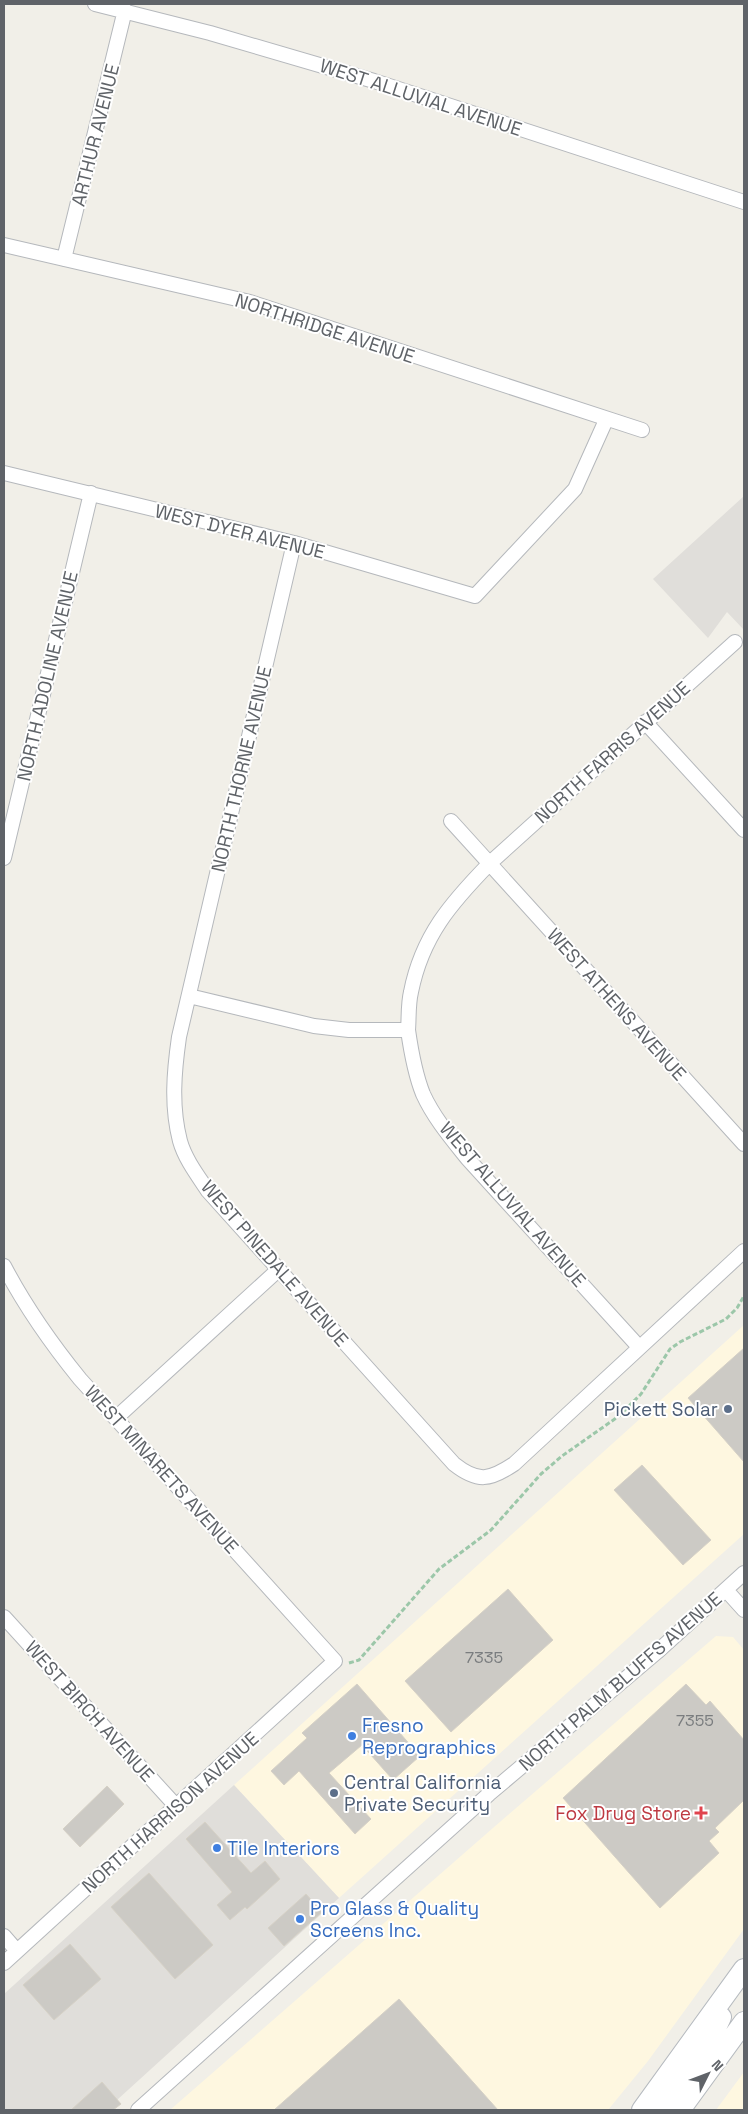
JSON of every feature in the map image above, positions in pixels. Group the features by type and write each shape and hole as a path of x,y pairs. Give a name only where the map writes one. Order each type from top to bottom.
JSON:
{"main road":[{"path":"642,2110 742,1973"},
{"path":"661,2110 709,2043 742,1973"},
{"path":"680,2110 744,2022"}],"street":[{"name":"WEST ALLUVIAL AVENUE","path":"95,4 125,10 210,33 374,81 744,202"},
{"name":"ARTHUR AVENUE","path":"64,259 125,10"},
{"name":"NORTHRIDGE AVENUE","path":"4,245 250,302 606,420 642,430"},
{"name":"WEST DYER AVENUE","path":"4,473 294,543 475,596 575,488 606,420"},
{"name":"NORTH ADOLINE AVENUE","path":"4,858 91,493"},
{"name":"NORTH THORNE AVENUE","path":"189,996 294,543"},
{"name":"NORTH FARRIS AVENUE","path":"408,1030 410,994 419,960 431,936 456,899 490,863 735,642"},
{"path":"645,722 744,830"},
{"path":"451,821 490,863"},
{"name":"WEST ATHENS AVENUE","path":"490,863 744,1144"},
{"path":"189,996 314,1026 349,1030 408,1030"},
{"name":"WEST PINEDALE AVENUE","path":"189,996 179,1037 173,1076 175,1110 180,1142 193,1168 208,1191 278,1270 454,1464 468,1475 483,1478 498,1474 514,1464 639,1347"},
{"name":"WEST ALLUVIAL AVENUE","path":"408,1030 413,1062 423,1094 443,1128 467,1158 639,1347"},
{"path":"639,1347 744,1251"},
{"name":"WEST MINARETS AVENUE","path":"4,1266 25,1306 51,1344 116,1418 339,1661"},
{"path":"116,1418 278,1270"},
{"name":"NORTH PALM BLUFFS AVENUE","path":"138,2110 489,1794 657,1652 744,1573"},
{"path":"726,1590 744,1610"},
{"name":"WEST BIRCH AVENUE","path":"4,1617 176,1806"},
{"name":"NORTH HARRISON AVENUE","path":"4,1963 339,1661"},
{"path":"4,1936 17,1951"}],"path":[{"path":"339,1661 352,1663 359,1660 438,1569 491,1530 541,1474 562,1456 619,1416 641,1394 670,1349 726,1319 737,1308 744,1296"}],"shaded area":[{"path":"744,496 744,630 727,612 708,638 653,579"},
{"path":"744,1325 744,1534 339,1898 234,1785"},
{"path":"716,1636 733,1637 744,1650 744,1929 648,2061 608,2110 170,2110 501,1821"},
{"path":"234,1785 339,1898 106,2110 4,2110 4,1994"},
{"path":"744,2072 744,2110 716,2110"}],"building":[{"path":"744,1348 744,1462 688,1398"},
{"path":"642,1465 711,1540 683,1565 614,1490"},
{"path":"508,1589 553,1640 451,1732 405,1681"},
{"path":"357,1684 420,1756 393,1780 362,1745 329,1773 371,1819 355,1834 299,1771 284,1785 271,1771 307,1738 302,1733"},
{"path":"686,1684 706,1705 710,1701 744,1740 744,1800 715,1828 719,1832 709,1841 719,1853 660,1908 563,1798"},
{"path":"107,1786 124,1804 80,1847 63,1829"},
{"path":"205,1822 251,1873 265,1861 280,1879 247,1909 245,1907 230,1920 217,1905 232,1892 186,1839"},
{"path":"149,1873 213,1945 175,1979 111,1907"},
{"path":"306,1894 322,1912 284,1946 268,1928"},
{"path":"70,1944 101,1979 54,2020 23,1985"},
{"path":"399,1999 498,2110 274,2110"},
{"path":"102,2082 121,2104 113,2110 71,2110"}],"place":[{"name":"Pickett Solar","path":"728,1409"},
{"name":"Fresno Reprographics","path":"352,1736"},
{"name":"Central California Private Security","path":"334,1793"},
{"name":"Fox Drug Store","path":"701,1813"},
{"name":"Tile Interiors","path":"217,1848"},
{"name":"Pro Glass & Quality Screens Inc.","path":"300,1919"}]}
